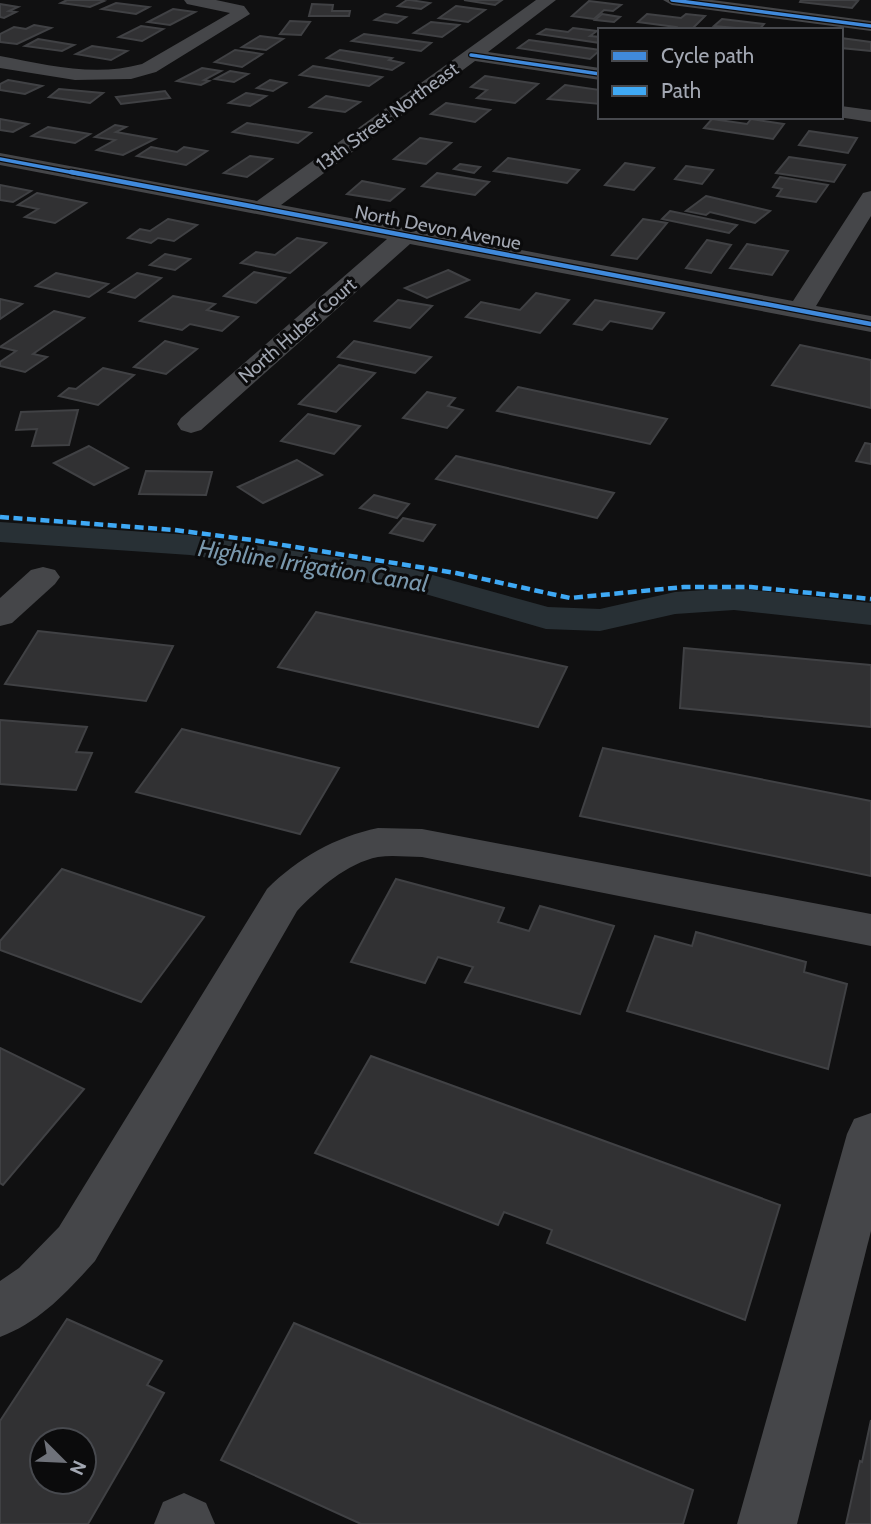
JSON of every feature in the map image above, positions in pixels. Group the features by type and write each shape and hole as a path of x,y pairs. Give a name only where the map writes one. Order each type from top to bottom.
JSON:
{"street":[{"path":"0,62 95,77 136,73 240,14 239,10 229,6 193,0"},
{"name":"13th Street Northeast","path":"261,209 547,0"},
{"path":"672,0 871,26"},
{"path":"471,54 598,74"},
{"path":"843,112 871,116"},
{"name":"North Devon Avenue","path":"0,159 871,324"},
{"path":"800,310 871,198"},
{"name":"North Huber Court","path":"191,424 404,237"},
{"path":"0,615 43,577"},
{"path":"0,1312 38,1285 78,1244 282,900 303,877 343,856 373,844 422,844 871,930"},
{"path":"767,1524 871,1134"}],"building":[{"path":"67,0 104,1 90,7 61,3"},
{"path":"407,0 430,3 421,9 398,6"},
{"path":"464,0 502,0 495,5"},
{"path":"589,1 621,5 613,11 604,10 594,19 572,16"},
{"path":"858,1 852,8 800,2"},
{"path":"116,3 149,7 136,14 102,9"},
{"path":"0,4 18,7 9,11 16,12 4,18 0,17"},
{"path":"312,4 333,5 332,11 350,11 349,16 309,16"},
{"path":"456,6 485,10 468,22 439,18"},
{"path":"173,9 195,12 170,25 148,22"},
{"path":"385,14 406,17 397,23 375,20"},
{"path":"602,14 620,17 614,22 595,20"},
{"path":"647,14 681,18 686,14 705,16 693,28 638,22"},
{"path":"722,19 764,24 761,28 714,26"},
{"path":"290,21 310,22 301,35 280,34"},
{"path":"431,22 459,25 442,37 414,33"},
{"path":"34,25 51,28 17,44 0,42 0,34 14,27 26,29"},
{"path":"141,26 163,29 142,41 119,37"},
{"path":"573,28 597,31 590,36 598,37 598,43 538,34 546,29 568,32"},
{"path":"364,34 431,43 421,51 352,41"},
{"path":"260,36 283,39 266,50 242,47"},
{"path":"843,38 871,42 871,51 843,48"},
{"path":"38,39 74,45 62,51 25,46"},
{"path":"529,40 598,52 590,59 518,48"},
{"path":"92,46 127,51 111,60 76,54"},
{"path":"235,50 262,54 242,67 215,62"},
{"path":"340,50 392,58 389,60 403,63 392,70 327,58"},
{"path":"313,66 382,77 369,86 300,75"},
{"path":"202,68 221,71 204,80 209,81 201,85 177,81"},
{"path":"230,71 248,74 234,82 215,79"},
{"path":"485,76 538,84 515,103 477,98 487,90 471,87"},
{"path":"8,80 42,86 25,94 0,90 0,84"},
{"path":"270,80 286,83 273,91 257,88"},
{"path":"565,85 598,90 598,104 548,99"},
{"path":"59,89 103,93 90,103 49,97"},
{"path":"165,91 170,98 121,104 116,97"},
{"path":"246,93 266,96 250,106 229,103"},
{"path":"326,96 360,102 345,112 310,107"},
{"path":"446,103 490,110 475,122 431,114"},
{"path":"0,119 28,124 13,132 0,130"},
{"path":"712,119 747,124 751,119 784,124 773,139 704,128"},
{"path":"247,123 311,133 298,143 233,132"},
{"path":"115,125 126,127 116,132 155,139 123,155 97,150 115,140 95,137"},
{"path":"48,127 90,134 75,143 32,136"},
{"path":"809,131 857,138 848,153 799,145"},
{"path":"420,138 451,143 426,164 394,159"},
{"path":"151,147 177,152 184,147 207,151 186,165 137,156"},
{"path":"250,156 272,159 247,177 224,173"},
{"path":"789,157 845,165 834,182 776,173"},
{"path":"508,158 579,170 567,183 494,171"},
{"path":"625,163 654,168 634,190 605,185"},
{"path":"460,164 480,167 474,173 454,169"},
{"path":"686,166 713,170 702,184 675,179"},
{"path":"437,173 489,182 475,195 422,186"},
{"path":"780,177 828,185 816,202 777,196 782,189 773,187"},
{"path":"362,181 404,189 390,201 347,194"},
{"path":"0,185 31,191 13,202 0,200"},
{"path":"37,193 86,203 55,223 25,217 38,209 18,205"},
{"path":"706,196 770,211 755,223 710,212 706,215 686,211"},
{"path":"670,211 737,225 729,233 662,219"},
{"path":"168,219 197,225 174,241 158,238 151,243 128,238 140,229 150,231"},
{"path":"643,219 667,223 637,259 612,255"},
{"path":"297,238 326,243 290,273 241,263 256,252 275,255"},
{"path":"707,240 731,245 711,273 686,268"},
{"path":"747,244 788,251 772,275 730,268"},
{"path":"165,254 190,259 175,270 150,265"},
{"path":"448,270 469,280 427,298 405,288"},
{"path":"254,272 285,278 256,303 224,296"},
{"path":"56,273 108,284 89,297 36,286"},
{"path":"137,273 161,278 135,298 109,292"},
{"path":"536,293 569,300 540,333 466,317 481,302 520,310"},
{"path":"173,296 215,304 207,310 238,317 222,331 190,324 182,330 140,321"},
{"path":"0,299 22,304 0,319"},
{"path":"398,300 432,306 410,328 375,321"},
{"path":"595,300 664,313 652,329 610,321 602,330 574,324"},
{"path":"54,311 84,318 33,354 47,357 25,372 0,366 0,362 16,351 0,347"},
{"path":"165,341 197,349 166,374 134,367"},
{"path":"354,341 431,357 415,373 338,357"},
{"path":"800,345 871,360 871,408 772,385"},
{"path":"339,365 375,373 336,412 299,404"},
{"path":"103,368 134,375 98,405 59,396 69,388 76,389"},
{"path":"518,387 667,419 650,444 497,411"},
{"path":"427,392 455,398 448,406 463,410 447,428 403,418"},
{"path":"78,410 69,445 32,446 37,429 16,430 21,412"},
{"path":"308,414 360,426 334,454 281,441"},
{"path":"865,443 871,444 871,464 856,461"},
{"path":"89,446 128,468 94,485 54,463"},
{"path":"456,456 614,493 597,518 436,479"},
{"path":"297,460 322,475 263,503 238,487"},
{"path":"146,471 212,472 206,495 139,494"},
{"path":"374,495 409,504 397,518 360,508"},
{"path":"403,518 435,525 423,541 390,533"},
{"path":"316,612 567,667 538,727 278,667"},
{"path":"38,631 173,646 146,701 5,684"},
{"path":"684,648 871,665 871,727 680,708"},
{"path":"0,720 87,727 76,752 92,753 76,790 0,784"},
{"path":"182,729 339,768 300,834 136,792"},
{"path":"603,748 871,801 871,876 580,816"},
{"path":"62,869 204,917 141,1002 0,950 0,941"},
{"path":"396,879 504,908 498,922 529,931 540,906 614,926 580,1014 465,982 473,967 438,957 425,983 351,962"},
{"path":"696,932 806,962 804,972 847,984 828,1069 627,1011 655,936 692,946"},
{"path":"0,1048 84,1089 3,1185 0,1183"},
{"path":"371,1056 780,1205 745,1320 547,1243 552,1230 504,1212 498,1225 315,1153"},
{"path":"67,1319 162,1361 147,1385 164,1393 88,1524 0,1524 0,1421"},
{"path":"294,1323 693,1490 683,1524 361,1524 221,1460"},
{"path":"871,1420 871,1524 846,1524 860,1461 862,1462"}],"waterway":[{"name":"Highline Irrigation Canal","path":"0,532 190,545 411,579 546,618 600,620 675,603 734,599 871,614"}],"marked path":[{"path":"0,517 175,530 252,540 456,573 570,598 684,587 751,587 871,599"}],"cycle path":[{"path":"672,0 871,26"},
{"path":"471,55 598,74"},
{"path":"0,159 871,324"}]}
